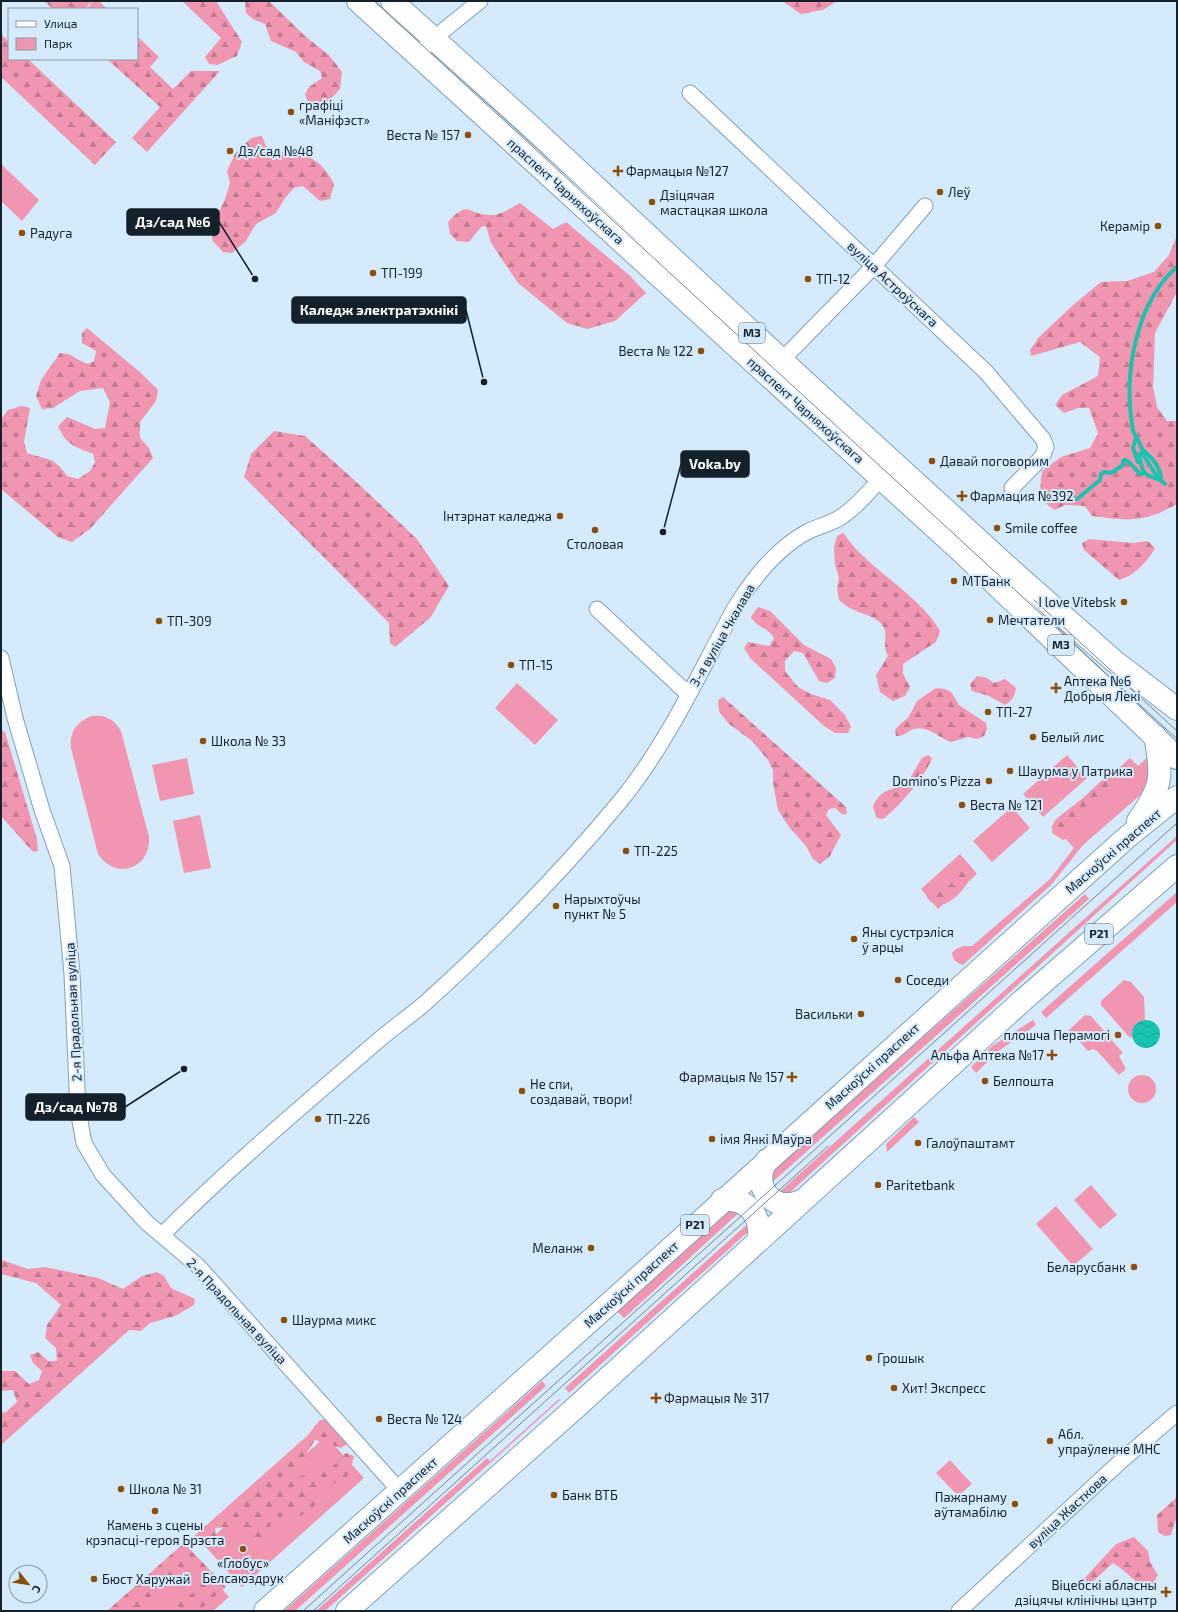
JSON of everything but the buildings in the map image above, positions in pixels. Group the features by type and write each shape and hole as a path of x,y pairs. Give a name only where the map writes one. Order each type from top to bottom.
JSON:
{"main road":[{"name":"праспект Чарняхоўскага","path":"358,1 775,368 888,471 1114,661 1175,706"},
{"name":"праспект Чарняхоўскага","path":"392,1 527,123 775,368"},
{"name":"праспект Чарняхоўскага","path":"888,471 996,584 1177,758"},
{"path":"1126,838 1157,791 1161,774 1155,736"},
{"name":"Маскоўскі праспект","path":"265,1611 1126,838 1177,797"},
{"name":"Р21","path":"347,1611 574,1409 1016,1006 1177,866"},
{"path":"767,1160 763,1166 761,1178 762,1185 768,1196 778,1203 784,1204 801,1201"},
{"path":"722,1200 729,1199 742,1202 753,1210 759,1224 758,1240"}],"street":[{"path":"418,55 433,39 480,1"},
{"name":"вуліца Астроўскага","path":"690,93 986,372 1043,438 1046,447 1042,457 1012,488"},
{"path":"775,368 874,266 925,206"},
{"name":"3-я вуліца Чкалава","path":"162,1235 256,1146 381,1038 423,1005 493,938 558,871 617,804 658,751 750,583 783,548 809,531 841,517 888,471"},
{"path":"597,609 688,694"},
{"name":"2-я Прадольная вуліца","path":"1,658 14,718 42,810 62,866 72,974 78,1110 84,1143 103,1175 146,1222 198,1266 400,1491"},
{"name":"вуліца Жасткова","path":"959,1611 1121,1461 1177,1413"}],"green space":[{"path":"44,1 92,1 86,8 52,8"},
{"path":"93,1 99,1 106,8 88,8"},
{"path":"182,1 216,1 242,42 237,56 217,65 209,64 205,57 221,38"},
{"path":"245,1 269,1 305,36 329,55 342,72 340,89 329,101 316,109 310,108 305,94 309,87 322,78 320,71 304,62 296,52 271,41 265,24 253,19 246,13"},
{"path":"782,1 837,1 823,10 801,14"},
{"path":"1,34 8,41 8,60 29,60 116,142 95,165 1,77"},
{"path":"138,37 159,57 150,67 173,89 191,71 220,71 147,152 132,138 160,107 108,60 138,60"},
{"path":"262,136 266,146 273,153 293,152 301,154 309,157 323,168 334,184 330,199 320,201 303,186 294,188 285,198 276,213 256,224 246,241 232,253 223,252 212,240 213,225 225,199 230,183 227,171 235,154 251,138"},
{"path":"1,164 39,200 22,221 1,201"},
{"path":"520,203 553,229 566,222 629,275 646,293 615,321 587,329 567,323 518,283 491,243 486,226 481,227 469,242 457,241 450,234 448,222 460,211 465,209 482,214 493,215 505,211"},
{"path":"1177,235 1177,292 1155,333 1153,387 1157,407 1167,421 1177,421 1177,504 1155,515 1136,519 1117,519 1092,516 1085,506 1065,505 1055,510 1042,498 1040,489 1042,471 1061,457 1090,448 1098,433 1089,408 1078,408 1064,413 1055,405 1062,395 1098,376 1100,357 1080,342 1031,356 1030,350 1039,337 1072,306 1101,282 1127,281 1154,272 1169,255"},
{"path":"87,328 141,373 158,390 156,401 140,422 140,438 149,448 153,458 90,529 72,542 58,537 1,489 1,419 8,410 22,406 30,408 24,442 27,453 54,462 67,476 78,479 90,471 95,462 93,454 68,442 58,426 67,417 95,429 105,428 110,402 103,388 80,391 53,408 42,409 36,396 41,380 60,353 72,356 88,364 94,361 96,351 82,343 82,333"},
{"path":"274,431 305,436 417,539 449,586 430,618 395,647 390,643 389,623 244,477 251,454"},
{"path":"843,533 858,552 924,610 940,631 936,642 903,664 903,674 910,687 905,696 893,701 880,692 876,675 888,656 885,649 884,628 874,618 850,608 839,600 837,589 839,578 835,564 834,547 837,536"},
{"path":"1089,539 1133,543 1148,541 1155,548 1149,558 1135,572 1119,580 1084,550 1082,543"},
{"path":"758,607 770,611 804,645 831,659 836,668 835,678 827,683 819,681 803,653 794,651 785,661 785,671 798,687 811,694 830,700 844,714 851,726 848,733 835,733 824,726 751,659 744,648 748,642 769,646 774,638 768,631 753,621 751,617"},
{"path":"977,676 987,678 994,683 1005,679 1016,688 1013,698 1005,705 989,696 972,691 970,684"},
{"path":"517,683 558,720 535,745 495,708"},
{"path":"936,688 945,689 951,692 959,705 986,723 987,729 984,736 977,739 968,737 951,742 929,730 919,728 901,736 896,736 895,730 908,718 917,701"},
{"path":"723,697 846,807 847,813 843,815 835,808 829,809 826,815 841,835 830,856 820,864 813,859 806,846 789,827 778,810 773,783 773,770 768,760 752,741 728,723 719,711 718,700"},
{"path":"92,716 101,716 109,719 115,723 121,731 149,837 148,848 144,857 138,864 131,868 123,869 114,867 105,862 98,854 71,748 71,737 75,728 82,721"},
{"path":"1,730 5,732 37,839 38,851 33,852 1,816"},
{"path":"1151,754 1154,765 1145,791 1083,845 1051,885 963,965 955,961 952,953 956,949 972,946 1050,879 1074,848 1054,826 1130,758 1138,766"},
{"path":"928,755 932,758 929,765 911,791 883,819 877,818 873,807 879,796 907,783 922,758"},
{"path":"1067,755 1087,778 1043,817 1023,794"},
{"path":"187,758 194,794 160,801 152,765"},
{"path":"1112,771 1117,773 1118,776 1107,792 1071,823 1071,831 1068,837 1063,840 1052,833 1052,826 1056,819 1083,798"},
{"path":"1012,807 1030,828 992,862 973,841"},
{"path":"200,815 211,868 184,873 173,821"},
{"path":"1177,836 1177,840 787,1195 777,1194"},
{"path":"960,854 977,874 938,909 921,889"},
{"path":"962,859 971,866 972,870 968,883 962,891 946,903 938,905 930,901 924,891 926,887 939,889 948,886 955,875 957,861"},
{"path":"1177,892 1177,902 1046,1018 1041,1012"},
{"path":"1085,894 1089,899 768,1186 774,1169"},
{"path":"1124,980 1131,982 1144,997 1145,1020 1135,1025 1130,1038 1101,1005 1101,1001"},
{"path":"1085,1015 1091,1016 1123,1053 1119,1056 1126,1069 1119,1075 1097,1051 1093,1049 1088,1051 1069,1030"},
{"path":"1033,1020 1036,1025 1000,1050 976,1073 971,1067 992,1046"},
{"path":"1142,1075 1152,1079 1156,1089 1152,1099 1142,1103 1132,1099 1128,1089 1132,1079"},
{"path":"914,1117 919,1122 887,1152 886,1144"},
{"path":"1091,1185 1117,1215 1100,1229 1074,1200"},
{"path":"1056,1206 1093,1249 1073,1266 1036,1224"},
{"path":"731,1209 743,1209 624,1318 617,1311"},
{"path":"752,1220 751,1229 569,1393 565,1388"},
{"path":"2,1260 28,1269 45,1267 98,1278 123,1289 142,1276 157,1272 164,1276 171,1288 195,1299 194,1305 175,1316 150,1323 141,1331 129,1330 1,1445 1,1413 6,1412 17,1402 13,1390 1,1391 1,1371 15,1371 29,1384 39,1380 42,1371 33,1363 30,1355 38,1352 48,1361 57,1361 56,1348 45,1338 47,1325 61,1305 36,1283 1,1274"},
{"path":"542,1381 546,1386 295,1611 284,1611"},
{"path":"559,1399 560,1400 325,1611 316,1611 487,1458 490,1461"},
{"path":"329,1419 349,1443 341,1448 315,1440 300,1464 287,1471 294,1478 331,1468 346,1453 354,1456 349,1475 322,1491 310,1513 273,1523 260,1538 250,1539 240,1526 215,1528 217,1544 227,1552 223,1558 192,1538 307,1436 320,1420"},
{"path":"326,1436 364,1478 242,1587 204,1545"},
{"path":"950,1460 972,1484 958,1496 936,1473"},
{"path":"1177,1497 1177,1516 1171,1535 1165,1536 1158,1532 1157,1515"},
{"path":"1134,1537 1148,1551 1150,1562 1158,1575 1146,1590 1113,1563 1089,1585 1082,1581 1116,1544"},
{"path":"184,1543 226,1587 198,1611 166,1611 169,1607 193,1593 201,1580 192,1567 168,1583 152,1611 107,1611"},
{"path":"192,1556 229,1597 213,1611 131,1611"}],"water":[{"path":"1146,1020 1156,1024 1160,1034 1156,1044 1146,1048 1136,1044 1132,1034 1136,1024"}],"waterway":[{"path":"1165,484 1158,478 1142,453 1140,444 1133,431 1130,377 1137,336 1144,316 1153,297 1164,281 1177,267"},
{"path":"1136,438 1133,448 1138,462"},
{"path":"1142,449 1158,467 1161,480 1151,477 1143,471 1139,456 1142,453"},
{"path":"1077,499 1100,480 1101,474 1104,472 1111,473 1123,465 1123,461 1125,460 1129,462 1140,474 1144,473"}],"tram line":[{"path":"374,1 1177,739"},
{"path":"1034,600 1177,731"},
{"path":"303,1611 1177,823"},
{"path":"313,1611 828,1146"}],"place":[{"name":"графіці «Маніфэст»","path":"291,112"},
{"name":"Веста № 157","path":"468,135"},
{"name":"Дз/сад №48","path":"230,151"},
{"name":"Фармацыя №127","path":"618,171"},
{"name":"Леў","path":"940,192"},
{"name":"Дзіцячая мастацкая школа","path":"652,202"},
{"name":"Керамір","path":"1158,226"},
{"name":"Радуга","path":"22,233"},
{"name":"ТП-199","path":"373,273"},
{"name":"Дз/сад №6","path":"255,279"},
{"name":"ТП-12","path":"808,279"},
{"name":"Веста № 122","path":"701,351"},
{"name":"Каледж электратэхнікі","path":"484,382"},
{"name":"Давай поговорим","path":"932,461"},
{"name":"Фармация №392","path":"962,496"},
{"name":"Інтэрнат каледжа","path":"560,516"},
{"name":"Smile coffee","path":"997,528"},
{"name":"Столовая","path":"595,530"},
{"name":"Voka.by","path":"663,532"},
{"name":"МТБанк","path":"954,581"},
{"name":"I love Vitebsk","path":"1124,602"},
{"name":"Мечтатели","path":"990,620"},
{"name":"ТП-309","path":"159,621"},
{"name":"ТП-15","path":"511,665"},
{"name":"Аптека №6 Добрыя Лекі","path":"1056,688"},
{"name":"ТП-27","path":"988,712"},
{"name":"Белый лис","path":"1033,737"},
{"name":"Школа № 33","path":"203,741"},
{"name":"Шаурма у Патрика","path":"1010,771"},
{"name":"Domino's Pizza","path":"989,781"},
{"name":"Веста № 121","path":"962,805"},
{"name":"ТП-225","path":"626,851"},
{"name":"Нарыхтоўчы пункт № 5","path":"556,906"},
{"name":"Яны сустрэліся ў арцы","path":"854,939"},
{"name":"Соседи","path":"898,980"},
{"name":"Васильки","path":"861,1014"},
{"name":"плошча Перамогі","path":"1118,1035"},
{"name":"Альфа Аптека №17","path":"1052,1055"},
{"name":"Дз/сад №78","path":"184,1069"},
{"name":"Фармацыя № 157","path":"792,1077"},
{"name":"Белпошта","path":"985,1081"},
{"name":"Не спи, создавай, твори!","path":"522,1091"},
{"name":"ТП-226","path":"318,1119"},
{"name":"імя Янкі Маўра","path":"712,1139"},
{"name":"Галоўпаштамт","path":"918,1143"},
{"name":"Paritetbank","path":"878,1185"},
{"name":"Меланж","path":"591,1248"},
{"name":"Беларусбанк","path":"1134,1267"},
{"name":"Шаурма микс","path":"284,1320"},
{"name":"Грошык","path":"869,1358"},
{"name":"Хит! Экспресс","path":"894,1388"},
{"name":"Фармацыя № 317","path":"656,1398"},
{"name":"Веста № 124","path":"379,1419"},
{"name":"Абл. упраўленне МНС","path":"1050,1441"},
{"name":"Школа № 31","path":"121,1489"},
{"name":"Банк ВТБ","path":"554,1495"},
{"name":"Пажарнаму аўтамабілю","path":"1015,1504"},
{"name":"Камень з сцены крэпасці-героя Брэста","path":"155,1511"},
{"name":"«Глобус» Белсаюздрук","path":"243,1549"},
{"name":"Бюст Харужай","path":"94,1579"},
{"name":"Віцебскі абласны дзіцячы клінічны цэнтр","path":"1166,1592"}]}
